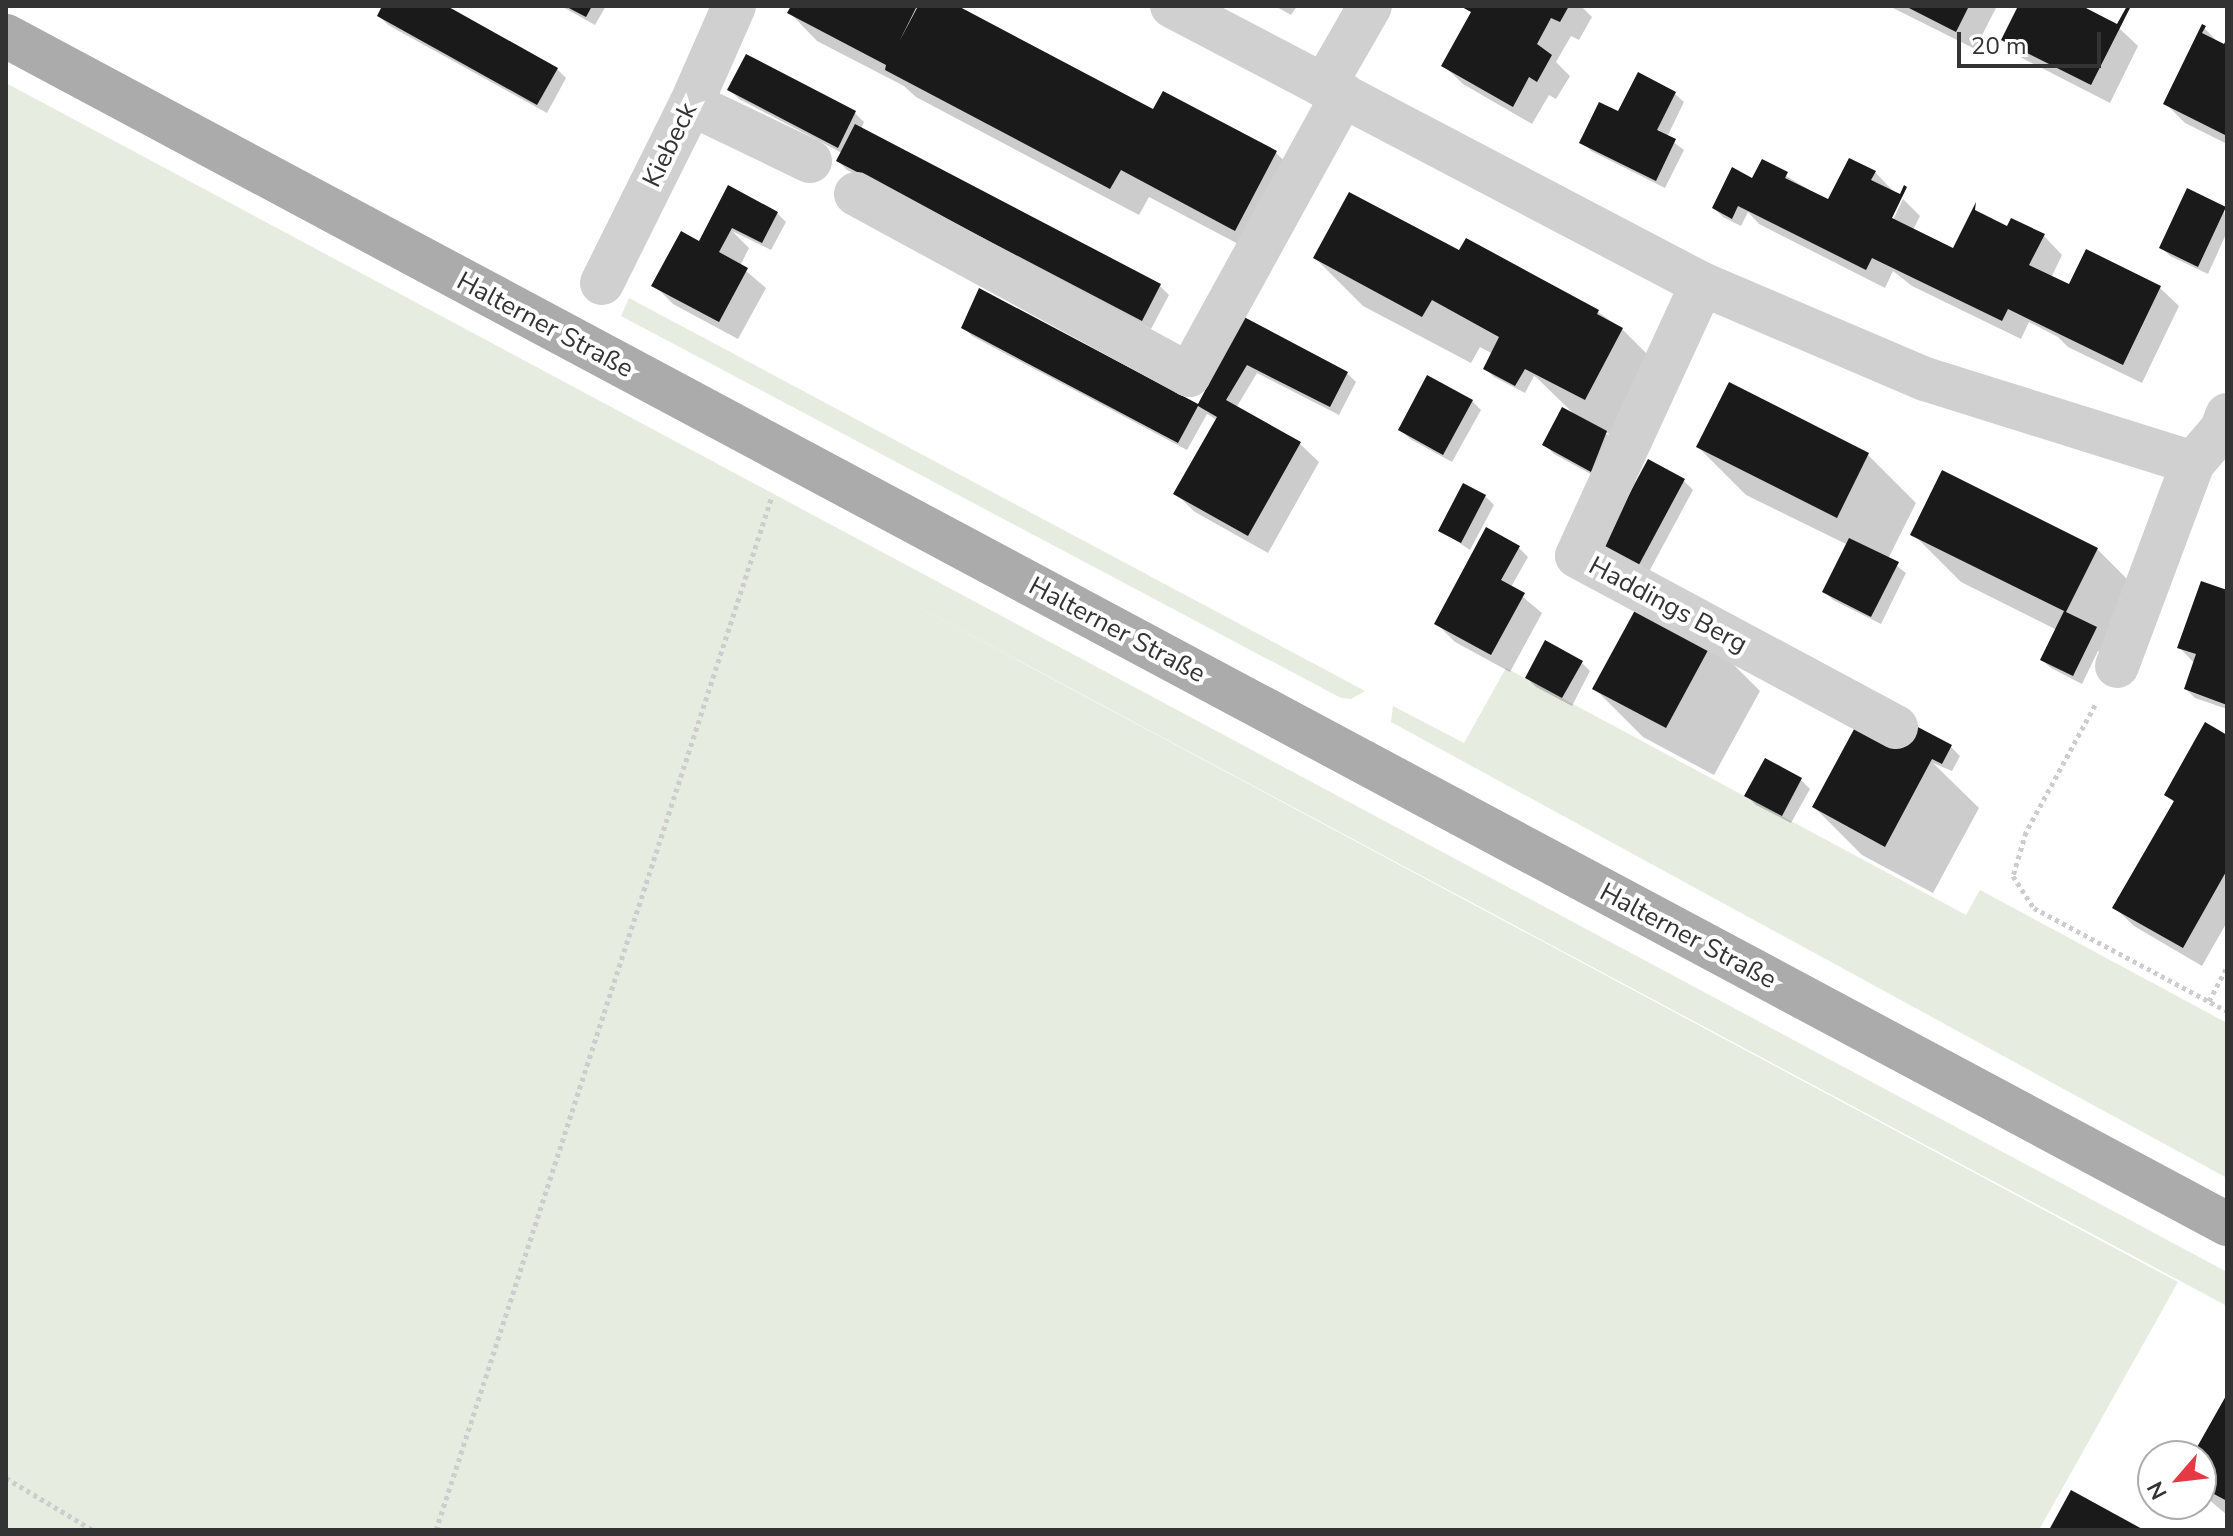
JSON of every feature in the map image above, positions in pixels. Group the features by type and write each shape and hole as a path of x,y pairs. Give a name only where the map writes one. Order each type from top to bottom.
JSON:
{"main road":[{"name":"Halterner Straße","path":"6,36 2227,1224"}],"street":[{"name":"Kiebeck","path":"602,283 691,104 734,6"},
{"path":"1172,6 1702,284 1925,379 2193,463"},
{"path":"856,194 1189,375 1334,90 1370,6"},
{"path":"691,104 810,161"},
{"name":"Haddings Berg","path":"1702,284 1577,556 1896,727"},
{"path":"2117,666 2193,463 2222,429 2227,415"}],"path":[{"path":"436,1530 786,453"},
{"path":"2117,666 2026,832 2013,876 2034,908 2227,1011"},
{"path":"2209,1001 2227,967"},
{"path":"6,1478 93,1530"}],"shaded area":[{"path":"6,83 2227,1272 2227,1306 808,548 2178,1282 2039,1530 6,1530"},
{"path":"629,298 1365,691 1351,699 1341,698 621,316"},
{"path":"1506,668 1966,915 1980,890 2227,1023 2227,1178 1391,722 1393,706 1464,743"}],"building":[{"path":"382,6 447,6 558,68 537,105 377,16"},
{"path":"565,6 592,6 586,17"},
{"path":"791,6 917,6 899,42 918,6 958,6 1153,109 1163,91 1277,151 1235,231 1121,170 1110,189 885,70 886,65 787,13"},
{"path":"1460,6 1569,6 1560,22 1551,18 1537,44 1552,55 1537,82 1529,77 1513,107 1441,66 1471,12"},
{"path":"1905,6 1969,6 1956,32"},
{"path":"2018,6 2082,6 2117,24 2127,6 2131,6 2091,85 2001,40"},
{"path":"2202,24 2206,26 2202,33 2224,44 2227,38 2227,136 2163,104"},
{"path":"746,54 856,111 838,148 727,90"},
{"path":"1638,72 1676,92 1657,130 1676,139 1656,181 1579,143 1599,102 1618,111"},
{"path":"855,124 1161,284 1142,321 836,161"},
{"path":"1849,158 1876,171 1871,180 1900,194 1904,185 1907,187 1892,218 1953,248 1976,202 1975,210 2007,226 2011,218 2045,234 2029,265 2069,284 2086,249 2161,286 2123,365 2008,309 2002,321 1872,258 1866,270 1738,206 1732,219 1712,208 1732,167 1752,178 1762,159 1788,172 1785,178 1828,199"},
{"path":"728,185 778,212 762,243 732,228 719,252 748,268 719,322 651,286 681,231 699,241"},
{"path":"2187,188 2226,207 2198,267 2159,248"},
{"path":"1349,192 1459,250 1466,238 1599,310 1597,314 1623,328 1585,400 1525,369 1515,386 1483,369 1499,337 1432,300 1422,317 1313,258"},
{"path":"979,288 1198,404 1244,317 1348,372 1330,407 1247,365 1226,400 1301,442 1248,536 1173,494 1217,417 1198,406 1178,443 961,328"},
{"path":"1427,375 1473,400 1443,455 1398,430"},
{"path":"1729,382 1869,453 1837,518 1696,447"},
{"path":"1562,407 1607,431 1591,472 1542,445"},
{"path":"1648,459 1685,479 1634,574 1597,554"},
{"path":"1942,470 2098,548 2066,612 2097,627 2073,676 2040,660 2064,611 1910,535"},
{"path":"1463,483 1486,495 1461,543 1438,531"},
{"path":"1486,527 1520,546 1501,580 1525,593 1491,655 1434,624"},
{"path":"1849,538 1899,562 1871,617 1822,592"},
{"path":"2201,581 2227,590 2227,705 2184,689 2196,654 2177,648"},
{"path":"1640,601 1713,641 1666,728 1592,689"},
{"path":"1545,640 1583,661 1562,698 1525,678"},
{"path":"1859,720 1914,725 1952,745 1942,764 1932,759 1885,847 1812,807"},
{"path":"2205,722 2227,735 2227,870 2183,948 2112,908 2174,801 2164,795"},
{"path":"1765,758 1802,778 1782,816 1744,796"},
{"path":"2227,1394 2227,1501 2217,1496 2217,1440 2201,1440"},
{"path":"2071,1490 2144,1530 2049,1530"}]}
